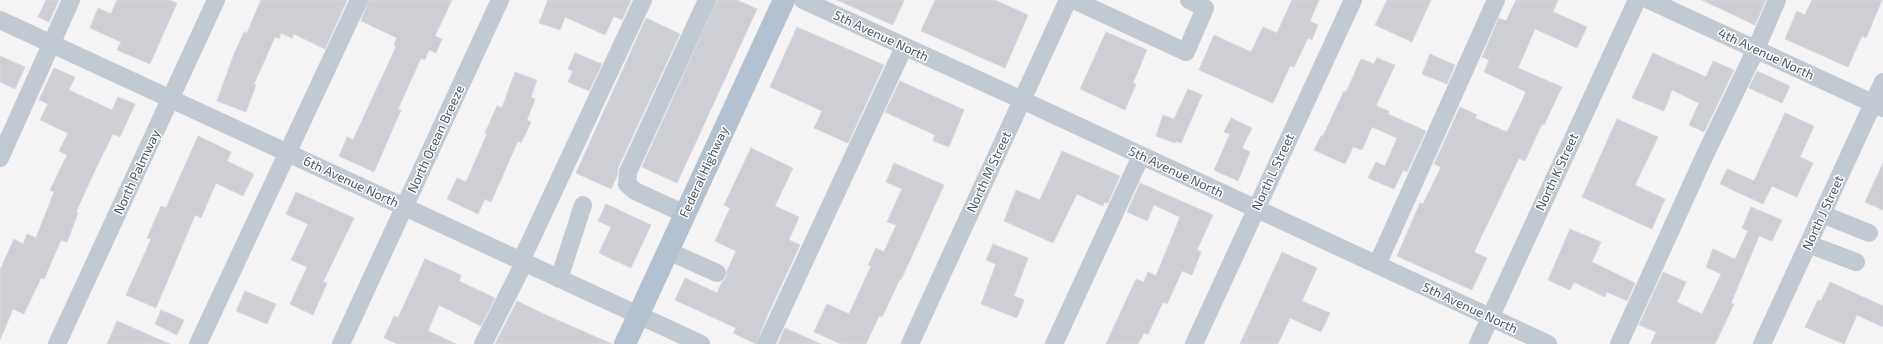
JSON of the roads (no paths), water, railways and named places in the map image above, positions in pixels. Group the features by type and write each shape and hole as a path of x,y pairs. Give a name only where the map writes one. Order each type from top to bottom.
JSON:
{"main road":[{"name":"Federal Highway","path":"625,344 784,0"}],"street":[{"path":"0,158 70,0"},
{"name":"North Palmway","path":"57,344 216,0"},
{"path":"198,344 359,0"},
{"name":"North Ocean Breeze","path":"341,344 500,0"},
{"path":"483,344 643,0"},
{"path":"685,214 635,191 627,184 628,172 707,0"},
{"name":"5th Avenue North","path":"803,0 1548,344"},
{"name":"North M Street","path":"910,344 1068,0"},
{"path":"1074,0 1186,52 1207,4 1189,0"},
{"name":"North L Street","path":"1194,344 1352,0"},
{"path":"1377,265 1496,0"},
{"name":"North K Street","path":"1478,344 1637,0"},
{"name":"4th Avenue North","path":"1649,0 1878,105"},
{"path":"1619,344 1704,157 1756,49 1777,0"},
{"name":"6th Avenue North","path":"0,20 701,344"},
{"path":"766,344 904,47"},
{"name":"North J Street","path":"1762,344 1822,214 1878,105 1883,82"},
{"path":"1054,344 1141,156"},
{"path":"559,279 583,205"},
{"path":"1822,214 1869,233"},
{"path":"1808,244 1856,262"},
{"path":"668,251 717,273"}]}
